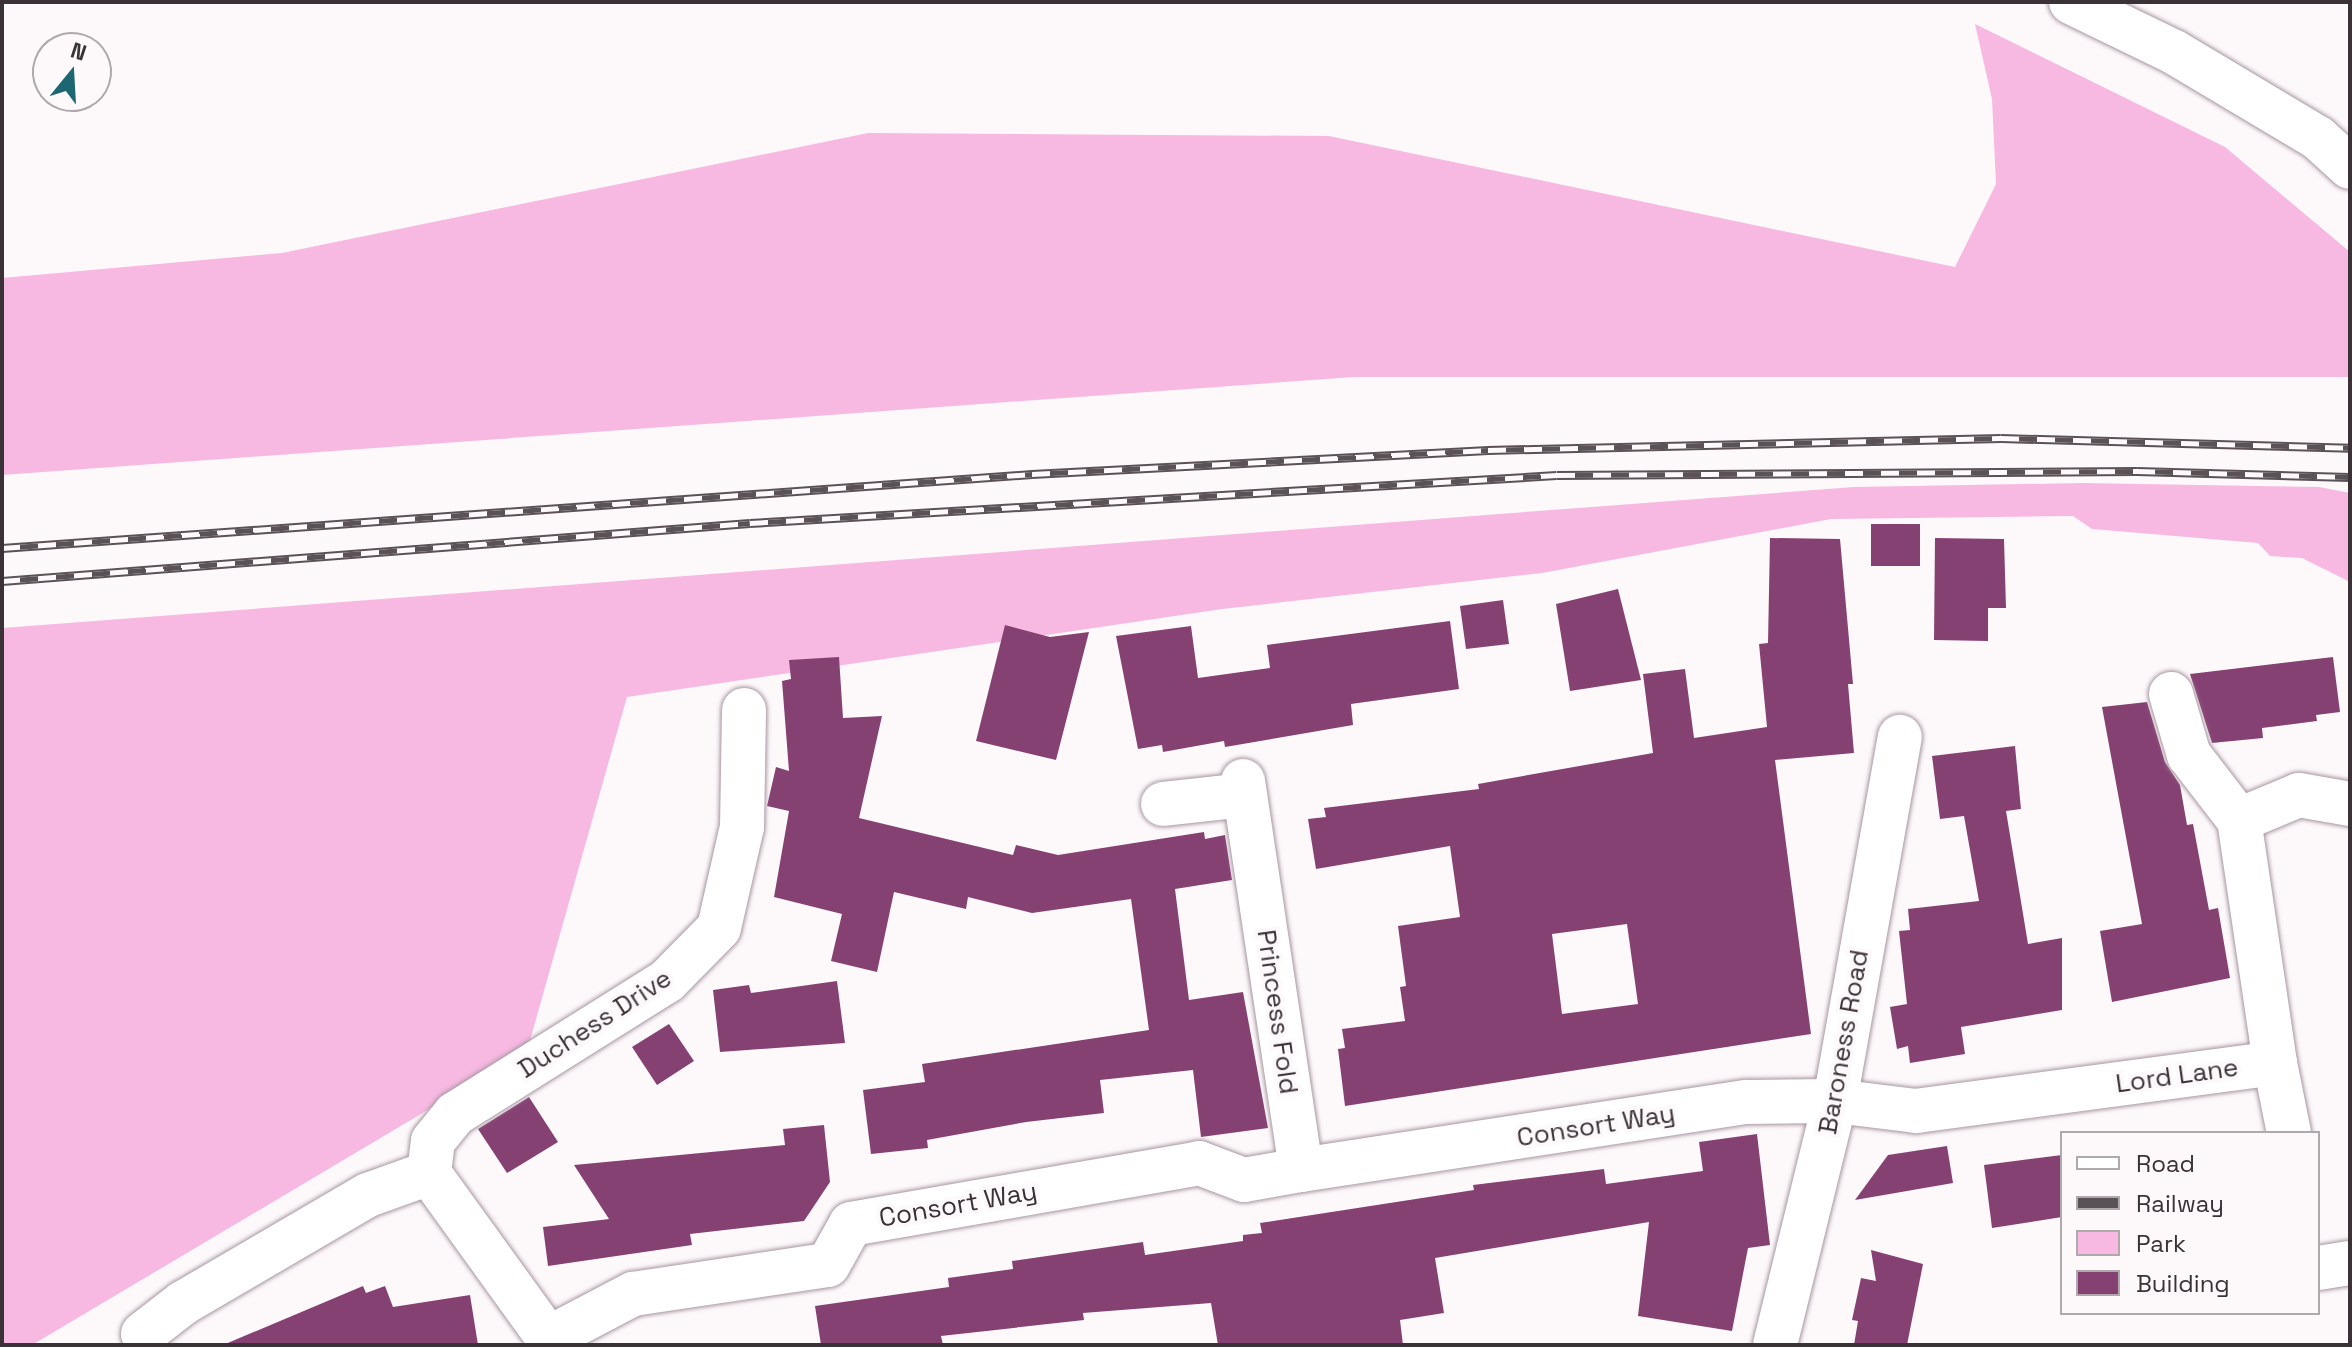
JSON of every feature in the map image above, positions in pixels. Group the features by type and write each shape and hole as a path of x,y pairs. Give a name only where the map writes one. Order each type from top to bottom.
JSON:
{"street":[{"path":"2071,2 2174,52 2318,138 2350,167"},
{"name":"Lord Lane","path":"1835,1101 1916,1111 2275,1063 2239,820 2189,755 2171,694"},
{"name":"Duchess Drive","path":"429,1173 433,1141 455,1114 667,981 719,928 742,827 744,710"},
{"name":"Baroness Road","path":"1775,1345 1835,1101 1900,737"},
{"name":"Princess Fold","path":"1163,804 1244,788 1301,1170"},
{"path":"2239,820 2299,795 2350,804"},
{"path":"2275,1063 2289,1131"},
{"name":"Consort Way","path":"552,1341 633,1294 828,1265 851,1224 1199,1163 1244,1180 1747,1102 1835,1101"},
{"path":"143,1334 183,1303 368,1195 429,1173 552,1341"},
{"path":"2320,1268 2350,1263"}],"green space":[{"path":"1975,24 2225,147 2350,252 2350,377 1354,377 2,475 2,278 282,253 868,133 1329,136 1955,267 1996,184 1992,99"},
{"path":"2083,483 2319,487 2350,493 2350,582 2302,558 2270,556 2258,543 2092,529 2073,516 1831,519 1542,573 1222,609 627,697 527,1051 32,1345 2,1345 2,628 1854,487"}],"building":[{"path":"1871,524 1920,524 1920,566 1871,566"},
{"path":"1770,538 1840,539 1853,684 1848,684 1854,753 1775,760 1811,1034 1345,1106 1338,1049 1345,1048 1342,1029 1405,1021 1400,987 1406,986 1398,926 1460,917 1450,846 1316,869 1308,819 1326,817 1324,808 1479,789 1478,784 1653,753 1643,674 1685,669 1694,738 1767,727 1759,644 1768,643","holes":["1627,924 1638,1004 1562,1014 1552,934"]},
{"path":"1935,538 2004,539 2006,608 1988,608 1988,641 1934,640"},
{"path":"1618,589 1641,680 1570,691 1556,604"},
{"path":"1503,600 1509,644 1466,649 1460,606"},
{"path":"1450,621 1459,689 1351,704 1353,725 1225,747 1224,741 1163,752 1162,745 1138,749 1116,636 1191,626 1198,678 1270,668 1267,645"},
{"path":"1005,625 1050,637 1089,632 1056,760 976,741"},
{"path":"839,657 843,718 882,716 859,818 1013,855 1016,845 1058,855 1204,832 1205,839 1225,835 1232,880 1175,889 1189,1000 1243,992 1268,1128 1201,1137 1193,1070 1100,1080 1104,1113 1026,1122 927,1140 928,1148 871,1154 863,1090 925,1082 922,1064 1149,1030 1131,899 1032,913 968,897 966,909 894,892 877,972 831,961 842,914 774,897 789,811 767,806 776,767 789,771 782,681 791,679 789,660"},
{"path":"2333,657 2340,712 2316,715 2317,721 2262,728 2263,738 2212,743 2190,674"},
{"path":"2147,702 2165,762 2180,785 2187,825 2193,824 2209,910 2218,908 2230,978 2112,1002 2100,931 2142,924 2102,707"},
{"path":"2015,746 2021,809 2006,811 2028,944 2062,938 2062,1010 1961,1027 1965,1054 1910,1063 1908,1046 1897,1049 1890,1007 1907,1004 1899,931 1910,930 1908,909 1979,901 1964,816 1940,819 1932,756"},
{"path":"837,981 845,1043 720,1052 713,990 749,985 751,993"},
{"path":"669,1024 694,1061 657,1085 632,1047"},
{"path":"529,1097 558,1142 507,1173 478,1129"},
{"path":"824,1125 830,1182 804,1221 690,1234 692,1245 548,1266 543,1227 609,1219 574,1165 785,1145 783,1129"},
{"path":"1757,1134 1770,1245 1748,1248 1732,1331 1638,1316 1649,1222 1435,1258 1444,1313 1400,1320 1403,1345 1218,1345 1211,1303 1083,1313 1084,1320 941,1336 943,1345 821,1345 815,1306 949,1287 948,1278 1013,1269 1012,1261 1143,1242 1145,1255 1243,1241 1243,1235 1262,1233 1260,1223 1474,1190 1473,1185 1604,1169 1606,1184 1703,1171 1699,1142"},
{"path":"1947,1146 1953,1183 1855,1200 1888,1155"},
{"path":"2060,1155 2060,1217 1992,1228 1984,1165"},
{"path":"1871,1250 1923,1264 1907,1345 1854,1345 1858,1321 1852,1320 1861,1278 1876,1281"},
{"path":"363,1286 366,1293 385,1286 393,1307 470,1295 478,1345 223,1345"}],"railway":[{"path":"2,548 1032,474 1488,450 2001,438 2350,448"},
{"path":"2,581 750,523 1557,475 2137,471 2350,477"}]}
